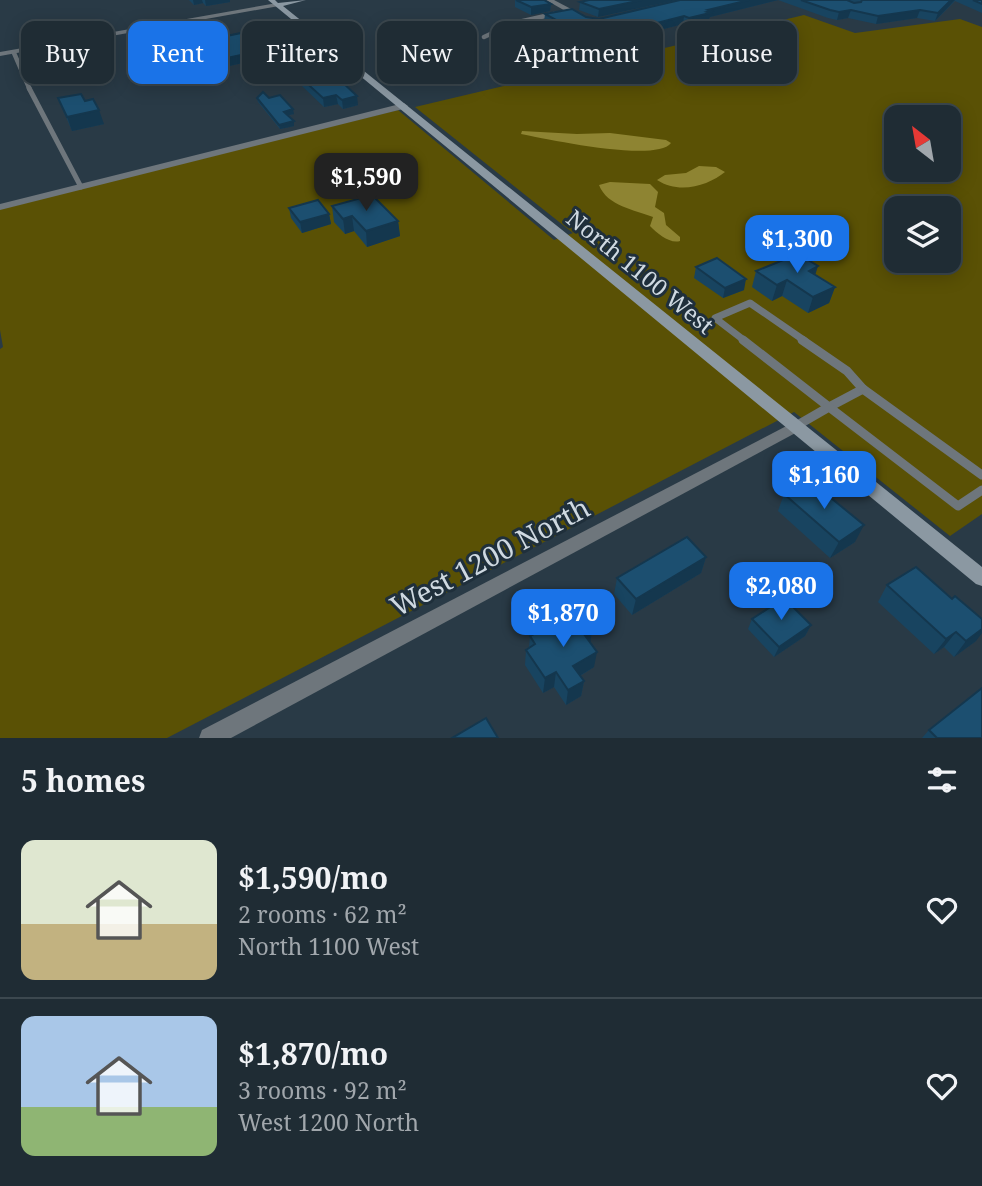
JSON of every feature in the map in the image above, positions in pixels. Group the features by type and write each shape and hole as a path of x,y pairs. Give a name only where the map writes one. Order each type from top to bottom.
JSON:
{"street":[{"path":"1,54 274,2 303,0"},
{"path":"550,0 595,21"},
{"name":"North 1100 West","path":"274,2 297,21"},
{"name":"North 1100 West","path":"363,74 982,578"},
{"path":"0,207 404,106"},
{"name":"West 1200 North","path":"210,738 796,426"}],"lane":[{"path":"484,37 530,18 572,12"},
{"path":"13,53 34,100 81,187"},
{"path":"982,475 863,389 847,371 750,303 715,318 958,506 982,490"},
{"path":"796,426 863,389"}],"shaded area":[{"path":"804,15 855,33 960,19 982,27 982,514 950,536 794,412 167,738 0,738 0,349 3,347 0,330 0,207 398,110 554,240 573,233 415,107 512,84 663,84 663,48 677,45 677,84 797,84 797,21 779,21"},
{"path":"522,131 610,133 666,140 671,143 661,149 624,150 553,140 521,134"},
{"path":"699,166 716,167 725,172 711,181 694,186 675,187 657,180 665,175 686,173"},
{"path":"610,182 650,184 658,192 655,207 664,213 666,225 680,237 680,241 668,240 653,229 650,226 653,217 608,198 599,185"}],"building":[{"path":"516,0 544,0 551,4 531,7"},
{"path":"642,0 599,9 580,2"},
{"path":"680,0 749,0 708,10 710,13 663,21 558,21 545,14 572,9 586,17 599,19"},
{"path":"801,0 847,0 854,3 862,0 951,0 938,13 920,10 878,16 851,10 839,12"},
{"path":"242,33 242,55 228,58 228,36"},
{"path":"308,84 344,84 357,96 342,100 336,95 323,98"},
{"path":"263,92 269,98 280,95 293,109 284,112 294,121 279,125 257,98"},
{"path":"81,94 85,101 93,99 99,110 67,117 58,98"},
{"path":"372,195 398,221 366,231 352,216 343,219 332,206"},
{"path":"318,200 329,214 300,222 289,208"},
{"path":"798,254 818,266 809,271 835,287 813,297 787,280 777,285 756,271"},
{"path":"717,258 746,279 725,288 696,267"},
{"path":"809,480 864,525 839,542 784,494"},
{"path":"687,537 706,557 636,599 617,578"},
{"path":"916,567 952,599 955,596 982,619 982,629 966,641 956,632 946,639 887,585"},
{"path":"784,598 811,625 779,647 752,619"},
{"path":"578,610 592,630 584,634 597,652 573,666 584,681 568,690 556,672 545,678 526,650 535,644 530,636"},
{"path":"982,688 982,738 937,738 929,730"},
{"path":"486,718 498,738 452,738"}]}
